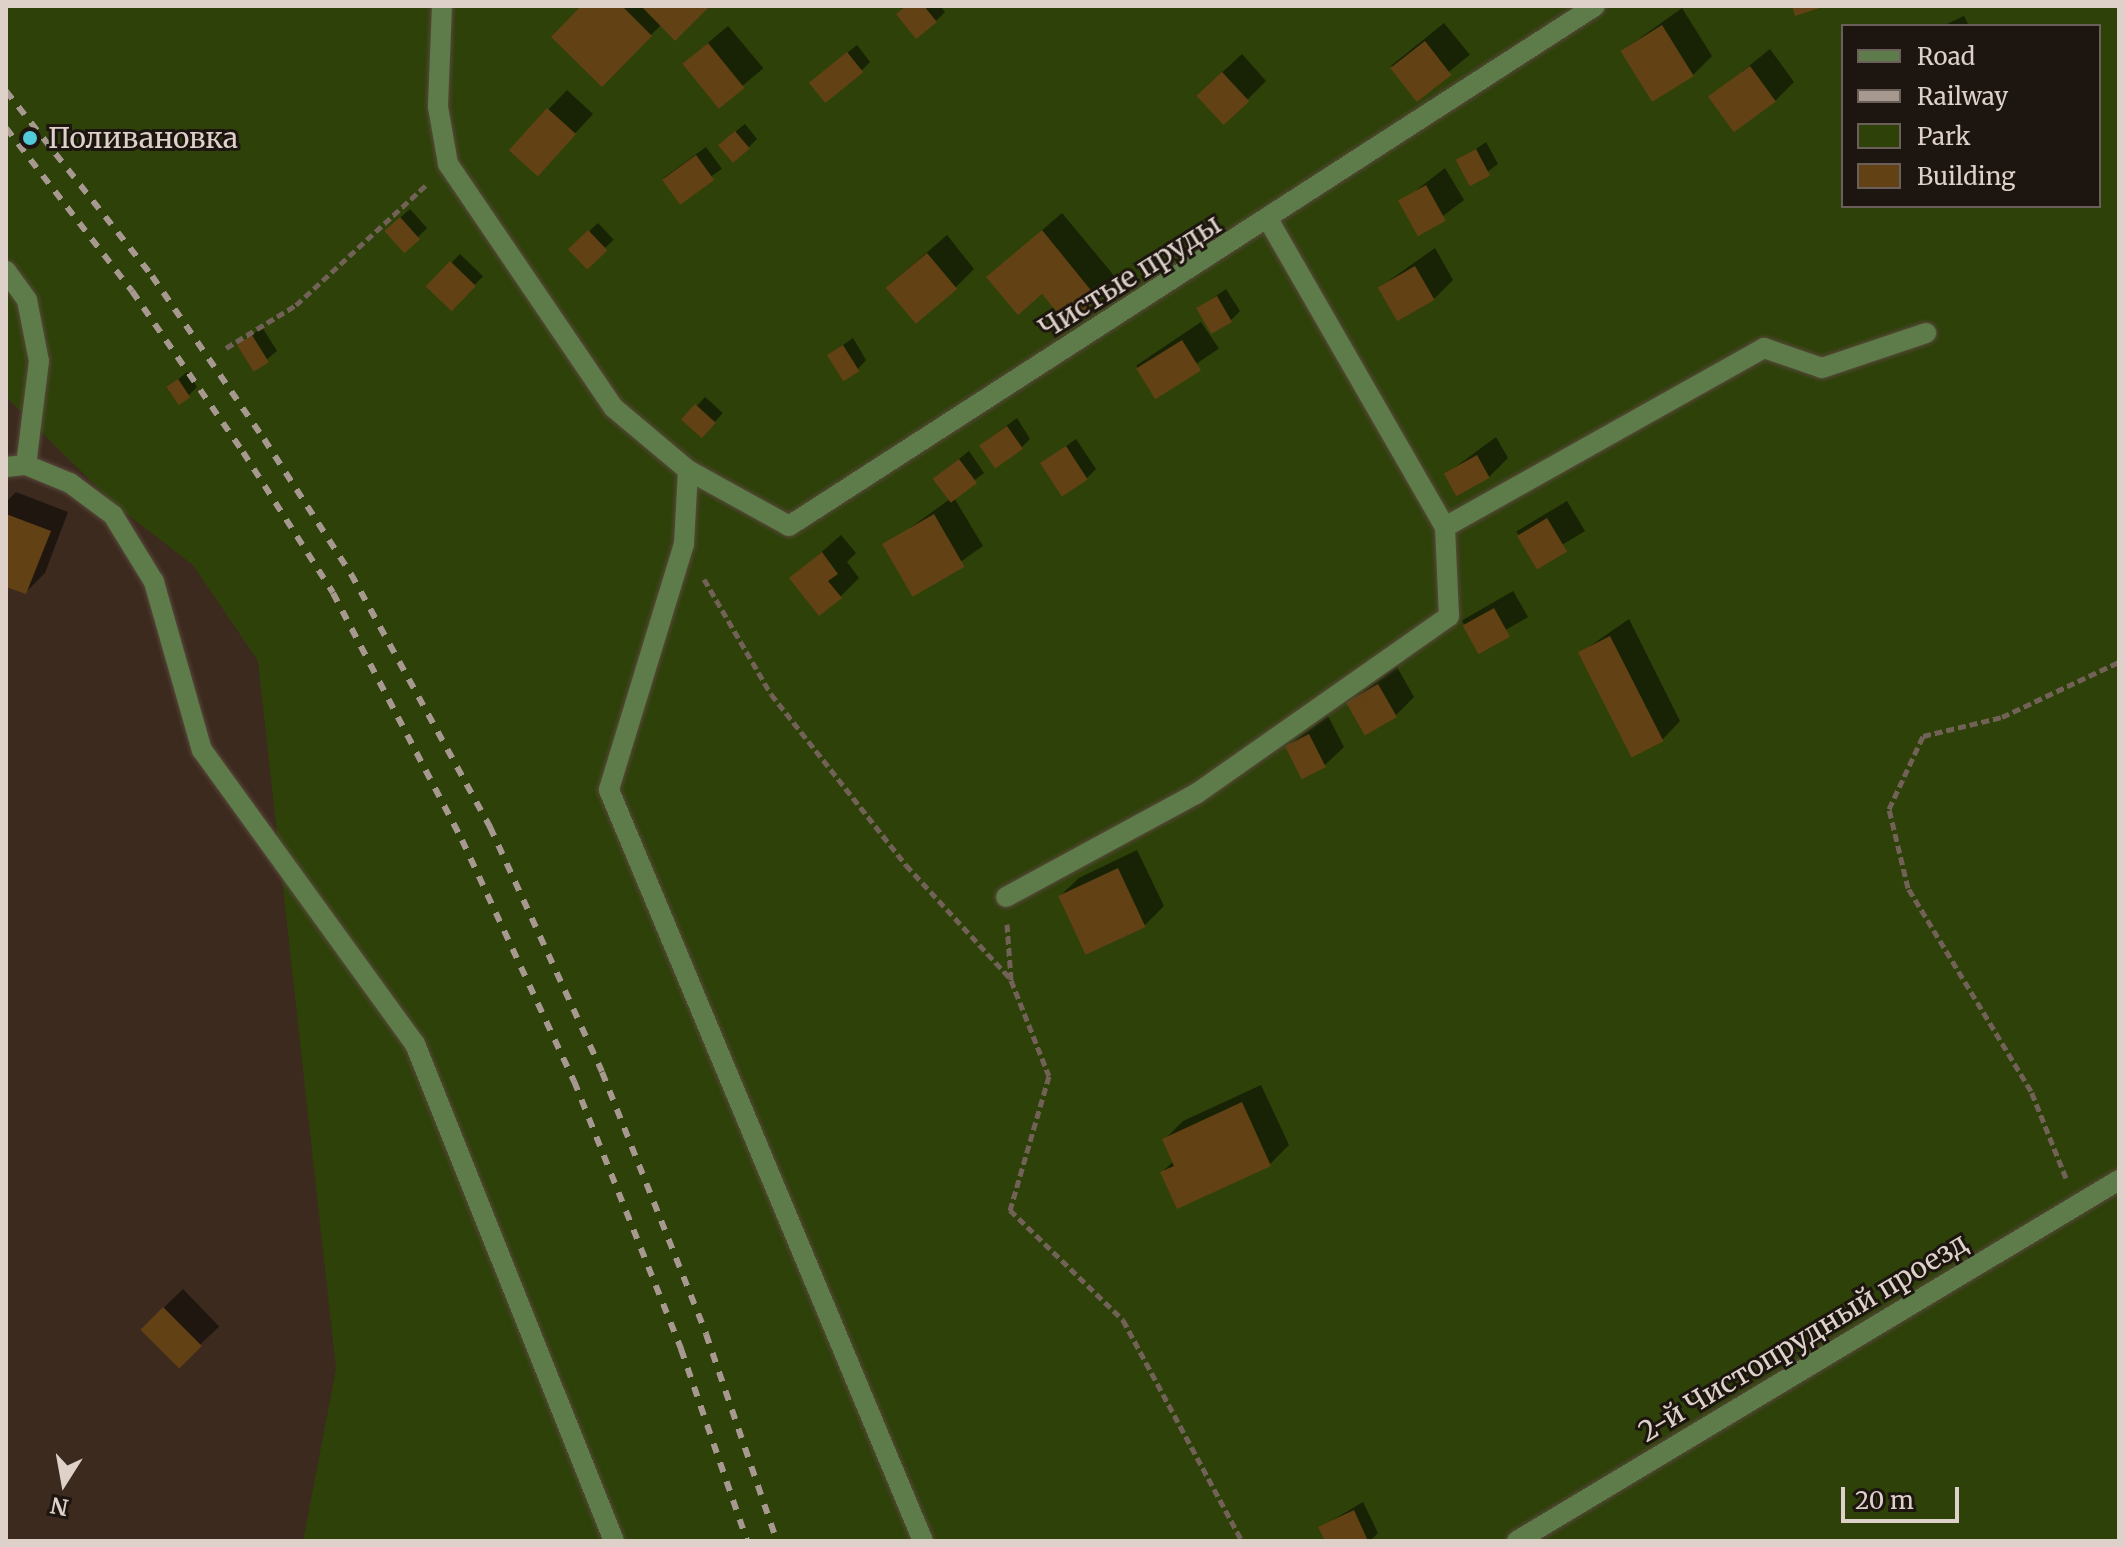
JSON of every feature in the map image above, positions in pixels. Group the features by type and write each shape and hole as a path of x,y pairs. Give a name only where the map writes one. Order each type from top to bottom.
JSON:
{"street":[{"path":"442,6 438,107 448,164 614,408 688,470 684,544 609,790 923,1541"},
{"name":"Чистые пруды","path":"688,470 789,526 1269,221 1595,6"},
{"path":"1006,897 1196,794 1449,616 1445,527 1269,221"},
{"path":"6,271 27,300 39,361 11,467 70,483 113,515 154,582 202,750 415,1044 614,1541"},
{"path":"1445,527 1764,348 1822,368 1926,333"},
{"name":"2-й Чистопрудный проезд","path":"1517,1541 2119,1180"}],"path":[{"path":"226,348 296,305 448,164"},
{"path":"684,544 771,694 906,865 1011,980"},
{"path":"2077,1206 2031,1091 1908,888 1889,809 1923,736 2002,717 2119,662"},
{"path":"1006,897 1011,980 1049,1076 1010,1210 1123,1320 1242,1541"}],"green space":[{"path":"6,6 2119,6 2119,1541 303,1541 336,1369 258,661 193,565 115,505 6,397"}],"building":[{"path":"581,6 622,6 652,36 602,87 551,37"},
{"path":"641,6 710,6 675,41"},
{"path":"906,6 924,6 937,22 916,39 896,14"},
{"path":"1792,6 1823,6 1823,7 1795,16"},
{"path":"1662,25 1694,76 1652,102 1620,51"},
{"path":"1425,41 1451,75 1417,102 1390,68"},
{"path":"708,43 745,88 719,109 682,64"},
{"path":"847,52 863,72 825,103 809,83"},
{"path":"1750,66 1776,102 1734,132 1708,97"},
{"path":"1222,72 1249,101 1224,125 1196,96"},
{"path":"547,108 576,134 538,176 509,150"},
{"path":"735,131 750,149 733,163 718,145"},
{"path":"1476,149 1490,175 1470,186 1456,160"},
{"path":"696,155 714,180 680,205 662,180"},
{"path":"1426,185 1446,221 1418,236 1398,201"},
{"path":"400,217 420,239 404,253 384,231"},
{"path":"588,230 607,250 587,270 568,249"},
{"path":"1042,230 1098,299 1067,324 1042,294 1018,315 986,277"},
{"path":"927,253 957,289 916,324 886,288"},
{"path":"450,261 476,286 452,311 426,286"},
{"path":"1415,266 1434,300 1397,321 1378,288"},
{"path":"1217,296 1232,322 1211,334 1196,308"},
{"path":"252,335 269,362 254,372 237,345"},
{"path":"1182,340 1201,371 1155,399 1136,369"},
{"path":"843,345 859,371 843,381 827,355"},
{"path":"178,379 190,397 179,405 166,387"},
{"path":"695,404 716,423 702,438 681,420"},
{"path":"1007,426 1023,449 995,468 979,446"},
{"path":"1066,446 1088,480 1062,496 1040,463"},
{"path":"1477,455 1490,478 1456,496 1444,473"},
{"path":"959,459 977,483 951,503 933,479"},
{"path":"6,514 51,531 26,594 6,587"},
{"path":"934,514 964,567 913,597 882,544"},
{"path":"1547,518 1567,551 1537,569 1517,536"},
{"path":"822,552 838,574 828,581 842,598 819,616 789,578"},
{"path":"1494,608 1510,637 1479,654 1463,625"},
{"path":"1610,636 1664,741 1631,757 1578,652"},
{"path":"1378,684 1397,717 1365,735 1346,702"},
{"path":"1309,734 1326,767 1302,779 1285,746"},
{"path":"1118,868 1145,927 1086,955 1058,896"},
{"path":"1242,1102 1271,1166 1177,1209 1160,1172 1174,1166 1162,1139"},
{"path":"163,1307 202,1346 179,1369 140,1330"},
{"path":"1354,1510 1368,1541 1325,1541 1318,1527"}],"railway":[{"path":"6,91 152,276 264,439 351,574 490,827 602,1072 706,1334 777,1541"},
{"path":"6,128 132,291 243,452 333,593 462,840 574,1081 681,1349 747,1541"}],"place":[{"name":"Поливановка","path":"30,138"}]}
